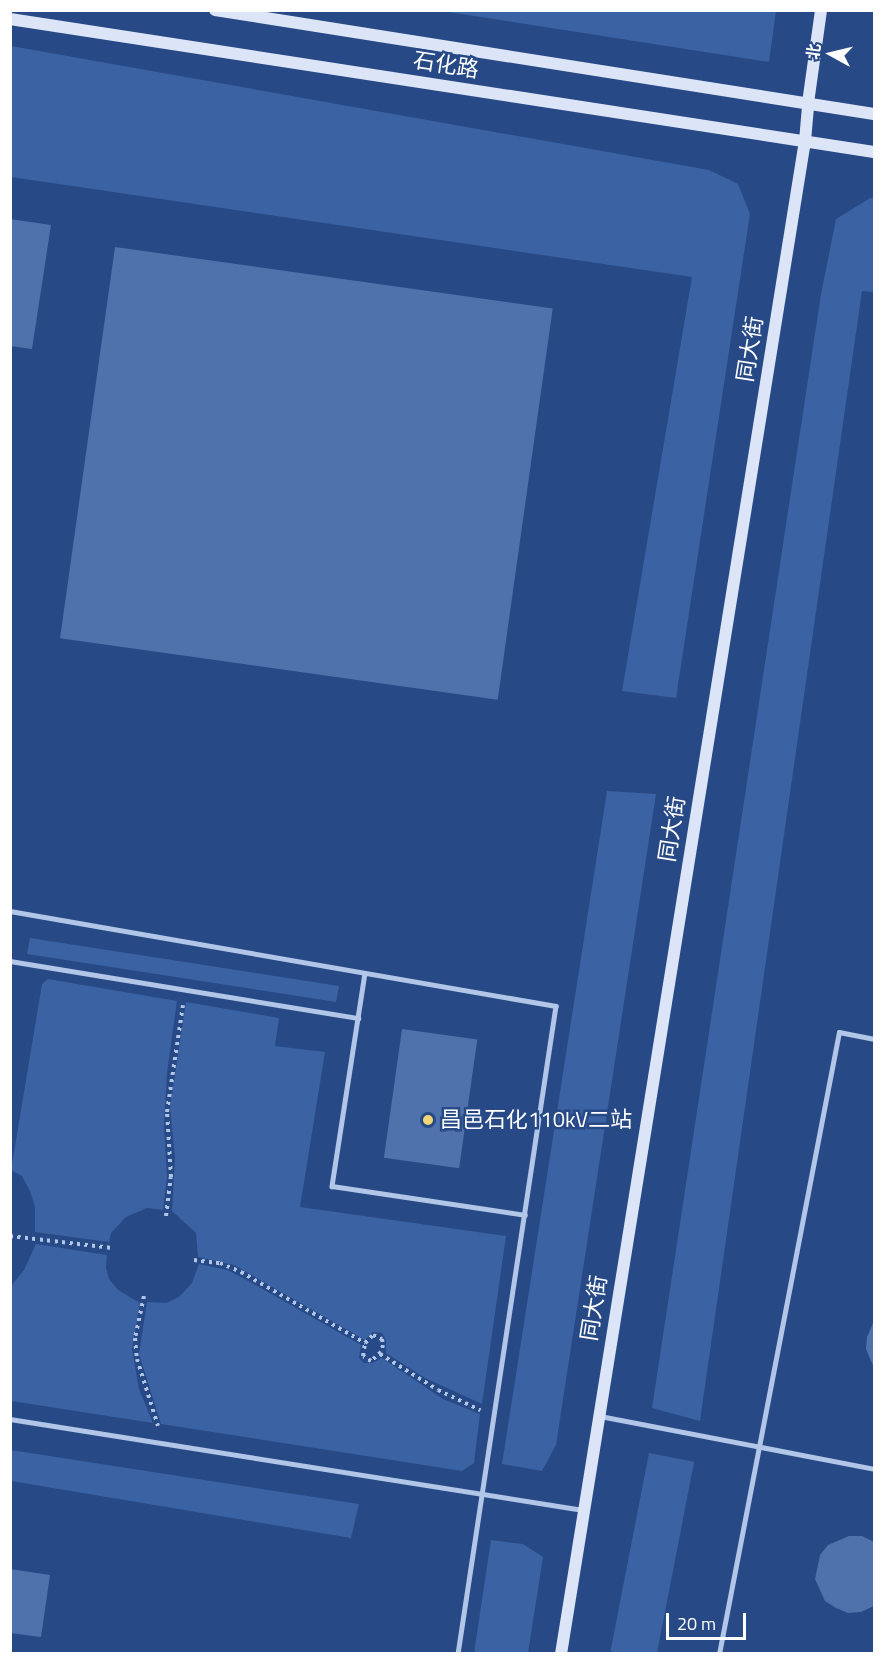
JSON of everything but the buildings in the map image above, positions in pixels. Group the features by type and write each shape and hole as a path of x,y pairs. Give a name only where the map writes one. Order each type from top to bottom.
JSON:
{"street":[{"name":"石化路","path":"216,10 874,114"},
{"name":"同大街","path":"561,1653 805,141 821,10"},
{"name":"石化路","path":"10,19 874,152"}],"lane":[{"path":"10,911 556,1006 458,1653"},
{"path":"10,962 358,1018"},
{"path":"365,973 332,1186 525,1215"},
{"path":"719,1653 838,1032 874,1039"},
{"path":"598,1416 874,1468"},
{"path":"10,1419 583,1510"}],"path":[{"path":"166,1216 171,1177 167,1112 185,990"},
{"path":"10,1236 112,1248"},
{"path":"194,1260 220,1263 241,1272 365,1343"},
{"path":"144,1296 135,1338 137,1359 163,1443"},
{"path":"373,1335 382,1339 380,1354 371,1361 366,1360 363,1356 365,1343 373,1335"},
{"path":"380,1354 438,1390 495,1415"}],"shaded area":[{"path":"442,11 776,11 769,62"},
{"path":"11,46 709,170 738,184 750,214 676,698 622,691 692,277 11,177"},
{"path":"870,198 874,198 874,292 862,291 700,1421 652,1408 821,294 836,219"},
{"path":"607,791 656,794 556,1445 542,1471 502,1464"},
{"path":"30,938 339,987 336,1002 27,954"},
{"path":"48,979 177,1001 167,1073 164,1126 167,1177 163,1210 147,1208 126,1217 111,1233 109,1242 35,1232 35,1207 30,1191 22,1176 11,1170 42,984"},
{"path":"186,1002 279,1018 275,1046 325,1052 300,1207 506,1236 482,1404 425,1378 386,1353 386,1340 382,1333 373,1332 365,1340 234,1265 198,1257 196,1233 172,1211 175,1158 170,1108"},
{"path":"36,1244 107,1255 106,1268 109,1279 118,1290 140,1303 132,1349 139,1389 153,1423 11,1401 11,1286 24,1270"},
{"path":"199,1264 227,1270 243,1278 361,1345 359,1358 364,1363 372,1363 382,1358 443,1399 480,1414 474,1463 462,1471 161,1424 139,1354 147,1302 166,1303 179,1297 192,1283"},
{"path":"11,1450 359,1504 351,1538 11,1481"},
{"path":"649,1453 694,1462 657,1654 624,1654 610,1651"},
{"path":"491,1540 523,1544 543,1557 528,1653 474,1653"}],"place":[{"name":"昌邑石化110kV二站","path":"428,1120"}]}
